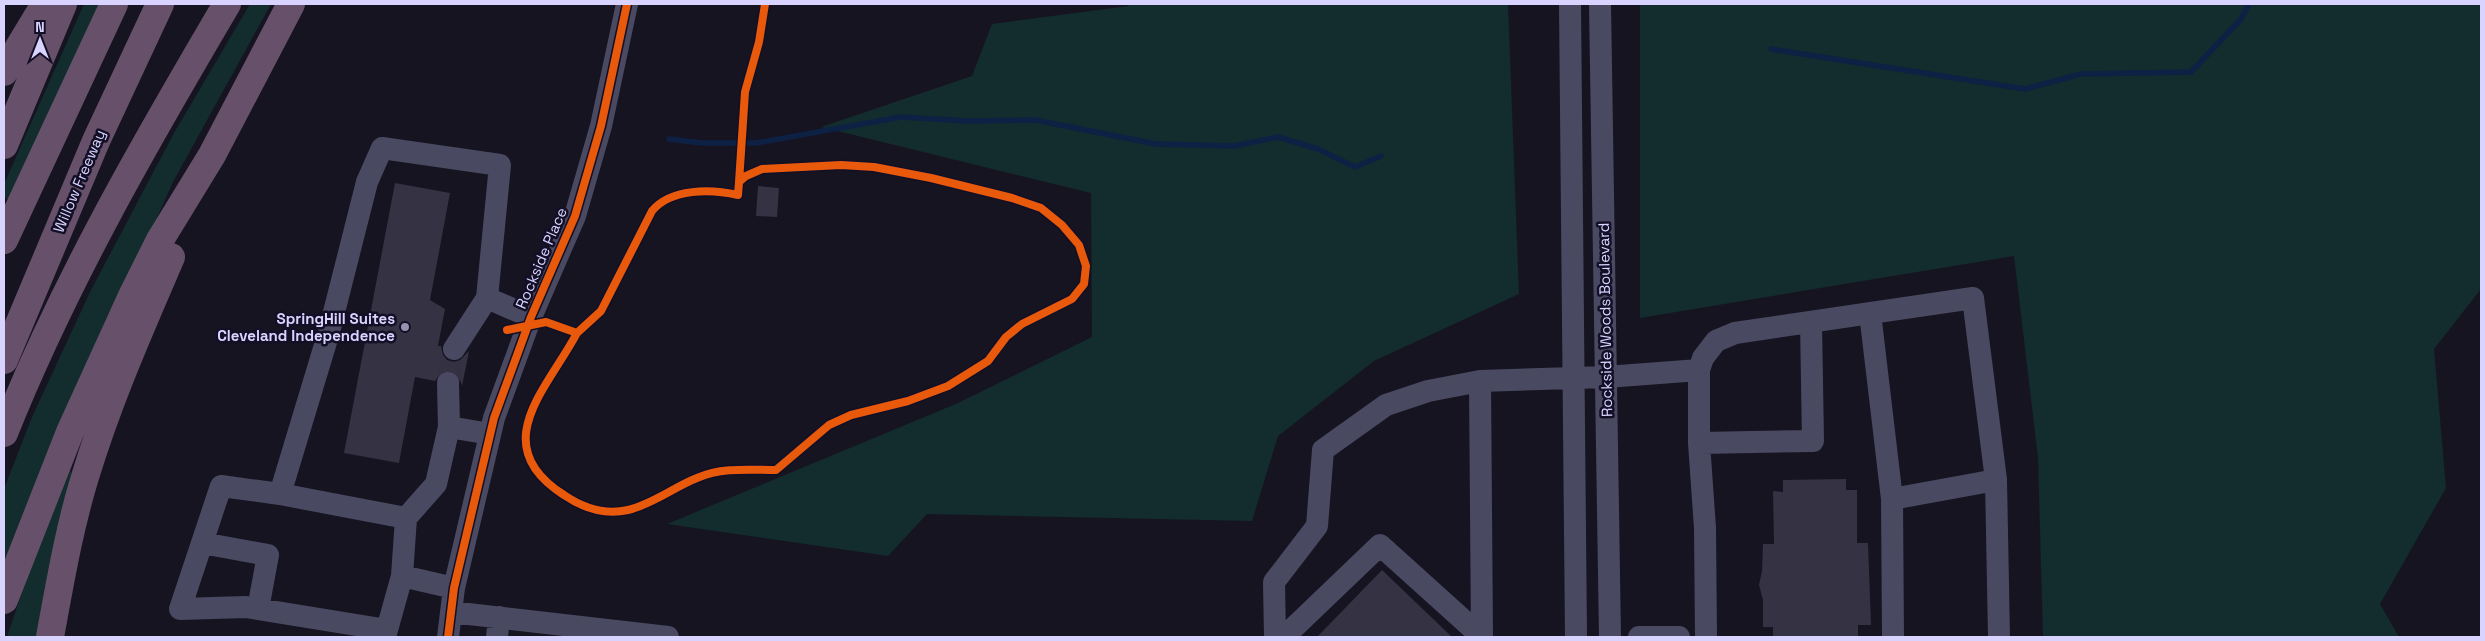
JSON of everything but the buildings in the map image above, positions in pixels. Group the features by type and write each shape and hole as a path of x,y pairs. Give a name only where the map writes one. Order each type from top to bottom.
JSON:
{"highway":[{"path":"4,72 45,4"},
{"path":"4,145 63,4"},
{"path":"4,240 114,4"},
{"name":"Willow Freeway","path":"4,360 96,141 160,4"},
{"path":"4,433 44,339 107,213 227,4"},
{"path":"4,600 32,523 101,362 160,240 212,155 291,4"},
{"path":"50,637 64,562 85,478 113,392 212,155"}],"street":[{"name":"Rockside Place","path":"448,637 454,588 494,418 531,317 575,216 601,126 627,4"},
{"path":"1570,4 1576,637"},
{"name":"Rockside Woods Boulevard","path":"1600,4 1610,637"},
{"path":"280,494 329,332 367,182 382,148 500,165 487,298 454,349"},
{"path":"487,298 531,317"},
{"path":"1706,637 1705,528 1699,443 1699,370 1703,358 1716,342 1735,333 1973,298 1996,480 1999,637"},
{"path":"1870,314 1892,499 1893,637"},
{"path":"1699,443 1813,441 1811,322"},
{"path":"1274,637 1274,582 1317,526 1323,450 1386,405 1428,391 1480,381 1606,377 1699,370"},
{"path":"1480,381 1482,637"},
{"path":"406,518 280,494 221,486 180,609 246,607 386,634 402,576 406,518 436,484 449,427 448,383"},
{"path":"449,427 490,434"},
{"path":"1892,499 1996,480"},
{"path":"202,543 268,554 258,609"},
{"path":"1284,637 1380,545 1482,637"},
{"path":"402,576 454,588"},
{"path":"451,612 498,627 668,637"},
{"path":"1639,637 1679,637"}],"green space":[{"path":"84,4 99,4 9,200 4,197 4,184"},
{"path":"250,4 271,4 173,182 149,236 106,319 4,568 4,489 32,417 90,292 174,133"},
{"path":"1130,4 1508,4 1519,294 1374,361 1278,436 1252,521 927,514 888,556 667,524 958,403 1092,337 1091,193 821,127 972,76 992,24 1128,6"},
{"path":"1640,4 2481,4 2481,289 2434,349 2446,488 2380,604 2399,637 2043,637 2038,458 2014,256 1640,318"},
{"path":"70,469 74,483 40,637 7,637 36,550"}],"waterway":[{"path":"1771,49 2025,89 2081,74 2191,72 2241,19 2249,4"},
{"path":"669,139 702,143 756,143 901,117 969,121 1035,120 1156,144 1234,146 1278,137 1318,149 1355,167 1381,156"}],"tunnel":[{"path":"448,383 454,349"}],"cycle path":[{"path":"448,637 454,588 494,418 531,317 575,216 601,126 627,4"},
{"path":"739,182 745,92 759,42 765,4"},
{"path":"507,330 546,322 577,333 539,395 530,416 526,436 529,456 541,476 571,500 587,507 611,512 628,510 646,504 707,474 736,470 776,470 829,425 851,415 908,401 948,386 988,361 1006,337 1022,324 1072,299 1084,284 1086,266 1079,245 1062,225 1041,208 1012,198 931,178 874,167 841,165 762,169 746,176 739,182 738,195 704,191 692,192 680,194 660,203 652,211 601,311 577,333"}],"place":[{"name":"SpringHill Suites Cleveland Independence","path":"405,327"}]}
